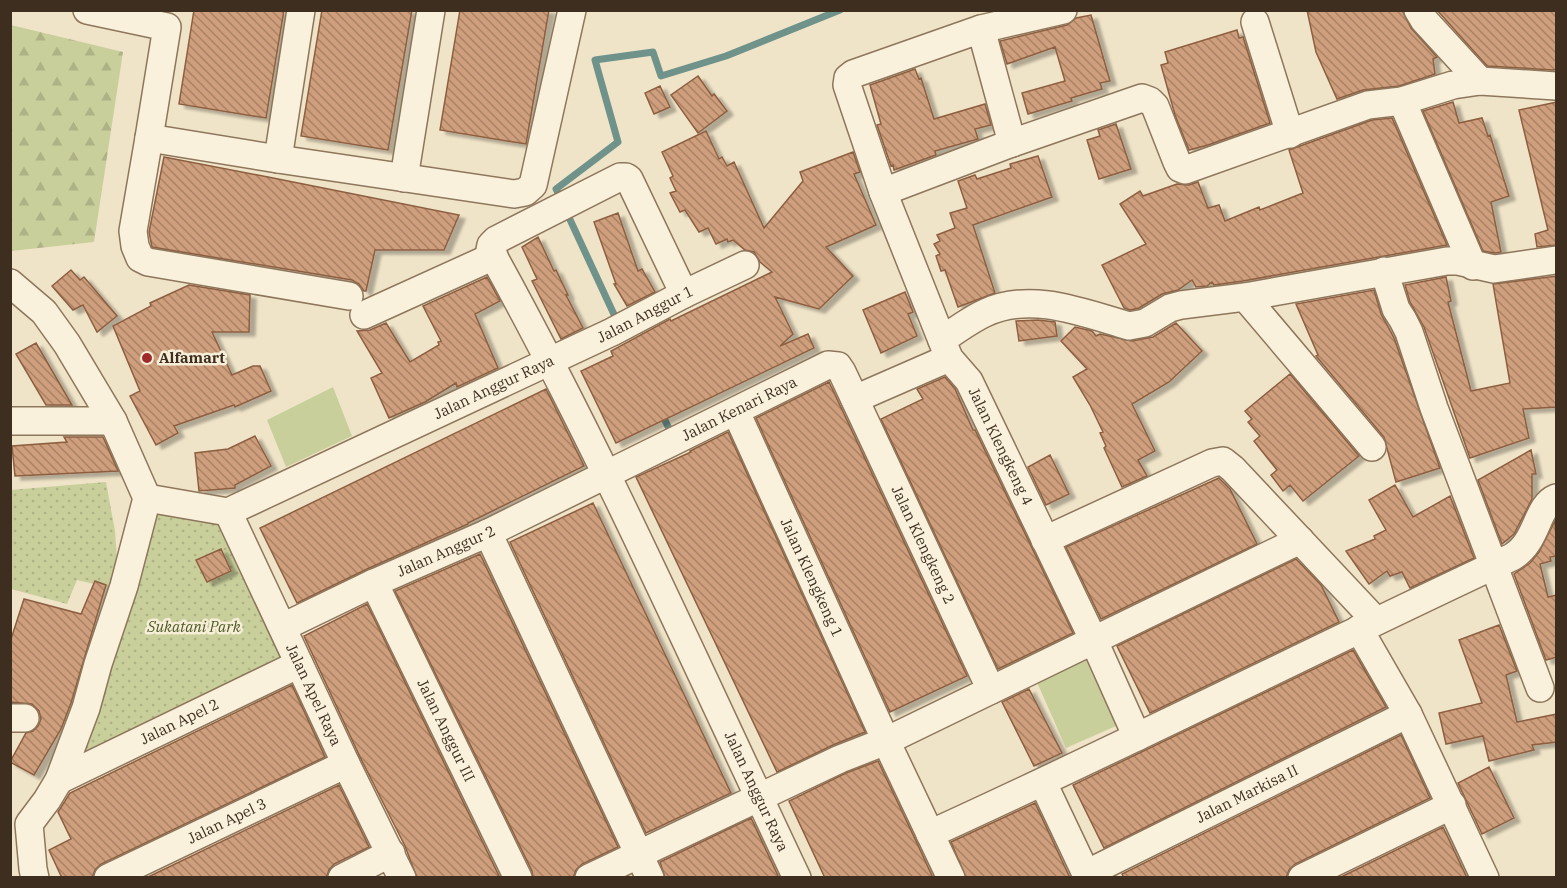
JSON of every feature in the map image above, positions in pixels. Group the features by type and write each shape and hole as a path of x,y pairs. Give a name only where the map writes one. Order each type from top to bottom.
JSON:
{"street":[{"path":"87,10 168,19 132,231 140,258 148,262 357,306 494,256"},
{"path":"278,159 301,10"},
{"path":"404,178 430,10"},
{"path":"149,138 514,194 525,192 533,185 572,10"},
{"path":"1012,143 981,29 1063,10"},
{"path":"1418,10 1424,20 1480,81"},
{"path":"1255,22 1290,134"},
{"name":"Jalan Klengkeng 4","path":"981,29 854,74 848,78 847,85 883,192 946,349 969,381 1094,641 1137,737"},
{"path":"883,192 1012,143 1142,98 1150,100 1155,106 1177,162 1185,170 1368,105 1402,101 1453,85 1480,81 1557,86"},
{"path":"1402,101 1473,266"},
{"path":"551,361 490,250 496,240 560,207 620,177 630,179 684,294"},
{"path":"855,399 946,349 967,322 988,312 1015,305 1058,306 1129,326 1145,323 1170,308 1181,305 1245,297 1447,261 1458,261 1494,269 1557,260"},
{"name":"Jalan Anggur 1","path":"551,361 743,266"},
{"path":"1384,271 1396,309 1409,332 1434,408 1494,566 1544,676"},
{"path":"10,283 44,312 67,344 113,421 147,498 124,586 86,708 59,780 47,800 20,823 35,878"},
{"path":"1245,297 1372,447"},
{"name":"Jalan Anggur Raya","path":"228,512 551,361 607,473 797,878"},
{"name":"Jalan Kenari Raya","path":"607,473 736,412 828,365 838,366 855,399"},
{"name":"Jalan Klengkeng 2","path":"855,399 991,690"},
{"name":"Jalan Klengkeng 1","path":"736,412 951,878"},
{"path":"10,421 113,421"},
{"path":"1045,540 1212,463 1223,461 1300,540 1367,625 1485,878"},
{"name":"Jalan Anggur 2","path":"283,627 488,533 607,473"},
{"path":"147,498 228,512"},
{"path":"930,834 1042,783 1494,566 1520,552 1526,546 1546,506 1557,498"},
{"name":"Jalan Apel Raya","path":"228,512 402,878"},
{"path":"488,533 644,866"},
{"path":"589,878 644,866 759,798 831,763 886,741 1300,540"},
{"name":"Jalan Anggur III","path":"374,584 518,878"},
{"name":"Jalan Apel 2","path":"59,780 299,664"},
{"name":"Jalan Markisa II","path":"1087,876 1408,714"},
{"name":"Jalan Apel 3","path":"108,878 346,764"},
{"path":"1042,783 1087,876"},
{"path":"1302,878 1452,805"},
{"path":"342,878 391,853"}],"green space":[{"path":"11,25 123,52 94,242 11,251"},
{"path":"333,387 352,436 286,467 267,420"},
{"path":"106,482 115,531 119,590 77,580 67,604 11,589 10,490"},
{"name":"Sukatani Park","path":"147,498 228,512 299,664 59,780"},
{"path":"1085,658 1116,726 1066,748 1036,680"}],"building":[{"path":"194,10 284,10 266,118 179,104"},
{"path":"322,10 412,10 388,150 301,136"},
{"path":"460,10 549,10 526,144 440,130"},
{"path":"1307,10 1402,10 1411,28 1437,57 1433,59 1435,74 1399,86 1363,90 1337,99 1316,52"},
{"path":"1437,10 1557,10 1557,69 1487,66"},
{"path":"1091,15 1110,81 1100,83 1102,89 1028,114 1022,93 1065,81 1055,47 1007,64 1000,41 1067,25 1076,18"},
{"path":"1237,30 1239,38 1243,37 1270,123 1189,150 1175,115 1161,65 1168,63 1165,52"},
{"path":"915,69 919,79 921,78 934,119 985,104 991,125 975,129 978,139 935,151 936,155 894,170 877,125 881,124 870,85"},
{"path":"698,76 712,96 714,94 727,111 698,133 671,95"},
{"path":"660,86 670,107 654,114 645,93"},
{"path":"1453,102 1459,123 1482,118 1488,136 1490,135 1509,196 1491,202 1501,252 1483,251 1423,111"},
{"path":"1557,102 1557,245 1537,247 1535,234 1548,230 1519,110"},
{"path":"1392,118 1447,245 1243,281 1214,285 1212,282 1207,286 1196,287 1192,280 1178,290 1162,294 1139,308 1130,310 1124,308 1102,265 1146,244 1120,204 1140,191 1143,196 1177,184 1189,185 1198,182 1208,208 1219,205 1225,221 1259,207 1260,210 1303,193 1289,150 1372,120"},
{"path":"1116,124 1131,169 1099,179 1087,140 1100,136 1098,130"},
{"path":"706,131 719,159 722,157 727,166 734,162 764,228 803,181 800,172 853,152 860,172 854,174 876,225 826,247 853,276 819,309 775,297 793,334 780,346 808,334 814,348 616,443 581,371 613,356 611,351 670,319 671,321 772,272 760,262 754,252 745,250 733,240 728,242 727,239 716,244 708,228 699,232 685,210 680,212 670,193 676,191 670,178 673,176 662,152"},
{"path":"1038,156 1052,197 973,225 995,293 958,307 945,270 941,271 936,256 940,254 934,244 940,241 937,235 955,228 950,213 967,208 958,181 975,175 977,179 1011,168 1010,164"},
{"path":"164,157 459,215 444,250 375,250 366,291 364,291 352,280 152,247 149,232"},
{"path":"618,213 638,271 642,269 655,292 627,306 614,284 616,284 594,222"},
{"path":"538,237 583,328 561,339 532,281 537,279 522,247"},
{"path":"71,270 80,280 84,277 117,316 97,332 83,305 73,310 52,286"},
{"path":"1557,276 1557,407 1523,409 1529,438 1470,458 1424,327 1410,302 1405,285 1446,277 1451,301 1448,302 1471,391 1510,383 1493,284"},
{"path":"487,277 500,301 475,314 498,368 457,387 456,383 425,402 389,418 371,378 382,373 357,331 370,330 386,323 410,362 439,345 438,342 441,341 423,306"},
{"path":"189,285 250,295 249,332 212,332 232,375 253,366 260,366 271,391 235,407 234,405 174,426 178,433 156,445 130,396 140,391 113,326 151,306 150,303"},
{"path":"1374,290 1381,314 1394,338 1440,468 1396,482 1384,437 1316,356 1318,355 1296,304"},
{"path":"905,292 913,312 908,314 917,336 881,353 863,310"},
{"path":"1016,321 1055,322 1057,336 1019,341"},
{"path":"1176,323 1202,351 1169,382 1132,404 1155,451 1138,460 1147,476 1122,487 1104,448 1106,446 1100,433 1103,432 1073,377 1087,369 1061,341 1075,327 1092,331 1096,336 1100,334 1132,341 1153,337"},
{"path":"36,343 72,405 46,405 16,354"},
{"path":"1290,374 1359,456 1303,501 1290,485 1283,491 1271,475 1277,470 1254,441 1260,436 1248,422 1252,419 1245,411"},
{"path":"945,377 955,389 1073,633 998,669 881,419 923,399 917,389"},
{"path":"829,382 967,676 890,712 756,418"},
{"path":"546,389 584,466 468,524 297,603 260,528"},
{"path":"728,432 865,732 777,772 636,477"},
{"path":"255,436 271,466 235,485 235,488 199,491 195,453 228,449"},
{"path":"64,437 103,437 118,471 15,476 12,446 67,442"},
{"path":"1531,450 1536,474 1532,474 1532,499 1514,534 1502,544 1478,480"},
{"path":"1050,455 1069,494 1046,505 1028,467"},
{"path":"1219,478 1230,489 1257,544 1101,619 1066,547"},
{"path":"1395,485 1413,517 1450,496 1474,558 1410,588 1402,572 1390,576 1387,571 1369,584 1346,551 1375,539 1374,536 1386,530 1369,500"},
{"path":"593,503 731,793 646,833 510,542"},
{"path":"1555,521 1557,556 1550,557 1551,561 1540,564 1548,597 1557,595 1557,657 1546,660 1514,574 1530,563 1539,552"},
{"path":"221,549 231,571 207,582 196,560"},
{"path":"480,554 618,847 582,864 576,870 573,878 533,878 532,871 395,591"},
{"path":"1296,559 1321,585 1339,622 1150,713 1117,646"},
{"path":"95,581 106,585 71,703 61,729 34,775 10,762 26,733 33,731 41,719 39,711 32,704 10,702 10,642 24,599 81,614"},
{"path":"367,604 500,878 417,878 405,846 360,757 304,636"},
{"path":"1499,625 1517,671 1506,675 1517,722 1557,714 1557,742 1532,745 1534,750 1489,761 1483,736 1446,744 1439,713 1482,703 1459,640"},
{"path":"1353,650 1386,707 1104,848 1073,785"},
{"path":"292,685 325,757 101,864 95,870 92,878 62,878 49,850 71,839 58,812 70,793"},
{"path":"1029,689 1062,753 1034,766 1002,702"},
{"path":"1401,735 1430,798 1295,864 1289,870 1286,878 1124,878 1122,874"},
{"path":"878,761 933,878 825,878 789,801 846,773"},
{"path":"1489,767 1514,818 1482,834 1458,783"},
{"path":"339,785 369,847 334,864 326,878 146,878"},
{"path":"1035,803 1070,878 966,878 951,842"},
{"path":"751,818 779,878 665,878 660,862"},
{"path":"1443,827 1467,878 1339,878"}],"waterway":[{"path":"562,201 556,189 618,142 595,60 653,52 661,76 726,56 840,10"},
{"path":"566,211 618,323"},
{"path":"661,412 673,437"}],"place":[{"name":"Alfamart","path":"147,358"}]}
